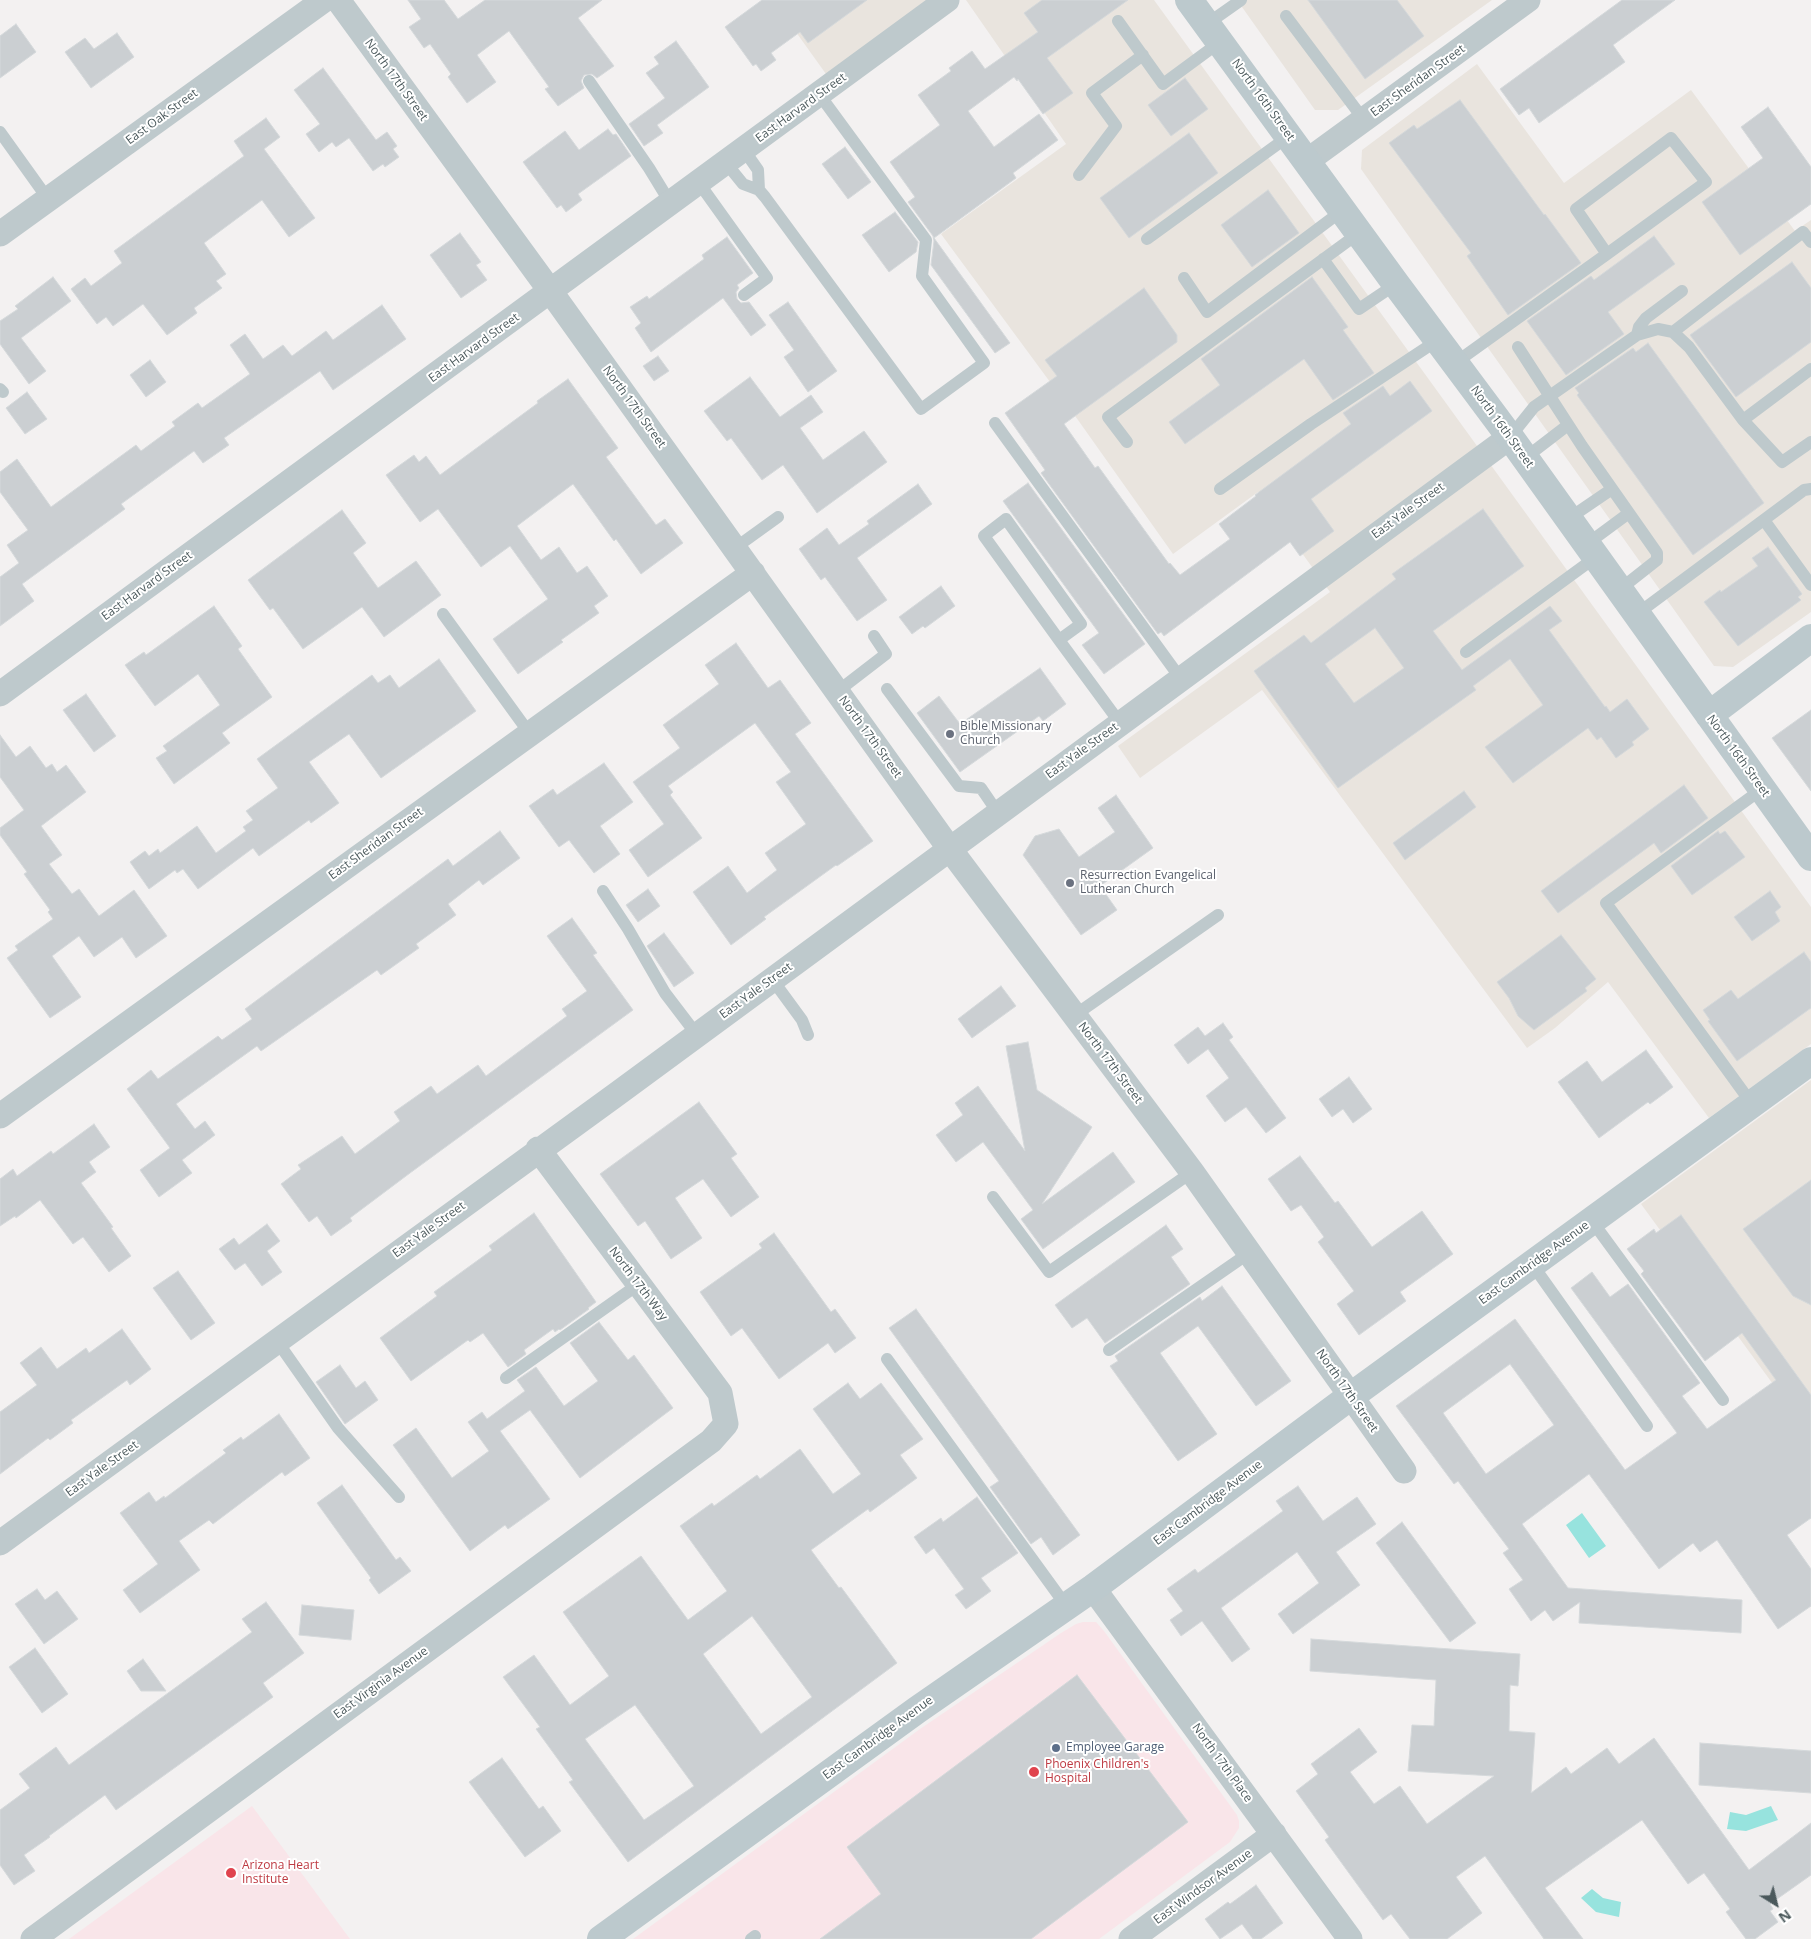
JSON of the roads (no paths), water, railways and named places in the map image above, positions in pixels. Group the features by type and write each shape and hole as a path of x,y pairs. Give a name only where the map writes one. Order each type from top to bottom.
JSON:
{"street":[{"name":"East Oak Street","path":"0,234 324,0"},
{"name":"North 17th Street","path":"338,0 551,292 949,848 1192,1172 1404,1471"},
{"name":"East Harvard Street","path":"0,694 947,0"},
{"name":"North 16th Street","path":"1189,0 1517,447 1762,789 1808,846"},
{"name":"East Sheridan Street","path":"1308,161 1528,0"},
{"name":"East Yale Street","path":"0,1543 696,1035 1180,678 1517,447"},
{"name":"East Sheridan Street","path":"0,1116 753,573"},
{"path":"1709,715 1811,638"},
{"name":"East Cambridge Avenue","path":"601,1939 917,1710 1093,1588 1351,1396 1811,1061"},
{"name":"North 17th Way","path":"538,1149 720,1393 726,1424"},
{"name":"East Virginia Avenue","path":"33,1939 711,1441 726,1424"},
{"name":"North 17th Place","path":"1093,1588 1350,1939"},
{"name":"East Windsor Avenue","path":"1135,1938 1274,1834"}],"lane":[{"path":"1118,21 1163,84 1214,33 1241,0"},
{"path":"1286,16 1364,120"},
{"path":"1079,175 1116,126 1092,93 1142,55"},
{"path":"589,81 649,168 671,204"},
{"path":"735,156 758,170 760,190 921,409 984,363 922,276 926,240 819,94"},
{"path":"0,132 48,199"},
{"path":"1147,239 1289,136"},
{"path":"1455,363 1607,254 1706,182 1672,138 1576,209 1607,254"},
{"path":"735,156 743,184 760,190"},
{"path":"699,183 767,278 744,296"},
{"path":"1184,278 1207,312 1343,210"},
{"path":"1673,332 1803,232 1811,242"},
{"path":"1127,442 1108,417 1359,233"},
{"path":"1323,259 1360,308 1396,284"},
{"path":"1636,335 1646,318 1682,291"},
{"path":"1517,447 1534,407 1636,335 1658,329 1673,332 1689,347 1744,420 1782,462 1811,442"},
{"path":"1220,489 1310,424 1438,340"},
{"path":"1518,347 1568,425 1658,553 1657,560 1619,590"},
{"path":"1744,420 1811,369"},
{"path":"995,423 1180,678"},
{"path":"1517,447 1568,425"},
{"path":"1568,519 1612,489"},
{"path":"1636,614 1804,490 1811,489"},
{"path":"1466,652 1591,551 1629,514"},
{"path":"735,548 778,517"},
{"path":"1059,640 1081,624 1006,519 984,536 1059,640 1120,723"},
{"path":"1764,520 1811,585"},
{"path":"443,614 530,734"},
{"path":"838,691 886,654 874,636"},
{"path":"887,689 959,786 981,788 998,813"},
{"path":"1752,1104 1606,903 1762,789"},
{"path":"603,891 632,936 664,993 696,1035"},
{"path":"1074,1016 1218,915"},
{"path":"772,979 802,1020 808,1035"},
{"path":"993,1197 1049,1272 1192,1172"},
{"path":"1592,1220 1722,1400"},
{"path":"1109,1350 1249,1253"},
{"path":"1532,1264 1647,1426"},
{"path":"506,1378 639,1284"},
{"path":"277,1341 338,1428 399,1496"},
{"path":"887,1359 1066,1607"}],"water":[{"path":"1582,1513 1606,1546 1589,1558 1566,1525"},
{"path":"1771,1806 1778,1820 1746,1831 1727,1829 1730,1812 1746,1815"},
{"path":"1592,1889 1603,1898 1621,1902 1619,1917 1596,1912 1581,1898"}],"place":[{"name":"Bible Missionary Church","path":"950,734"},
{"name":"Resurrection Evangelical Lutheran Church","path":"1070,883"},
{"name":"Employee Garage","path":"1056,1748"},
{"name":"Phoenix Children's Hospital","path":"1034,1772"},
{"name":"Arizona Heart Institute","path":"231,1873"}]}
